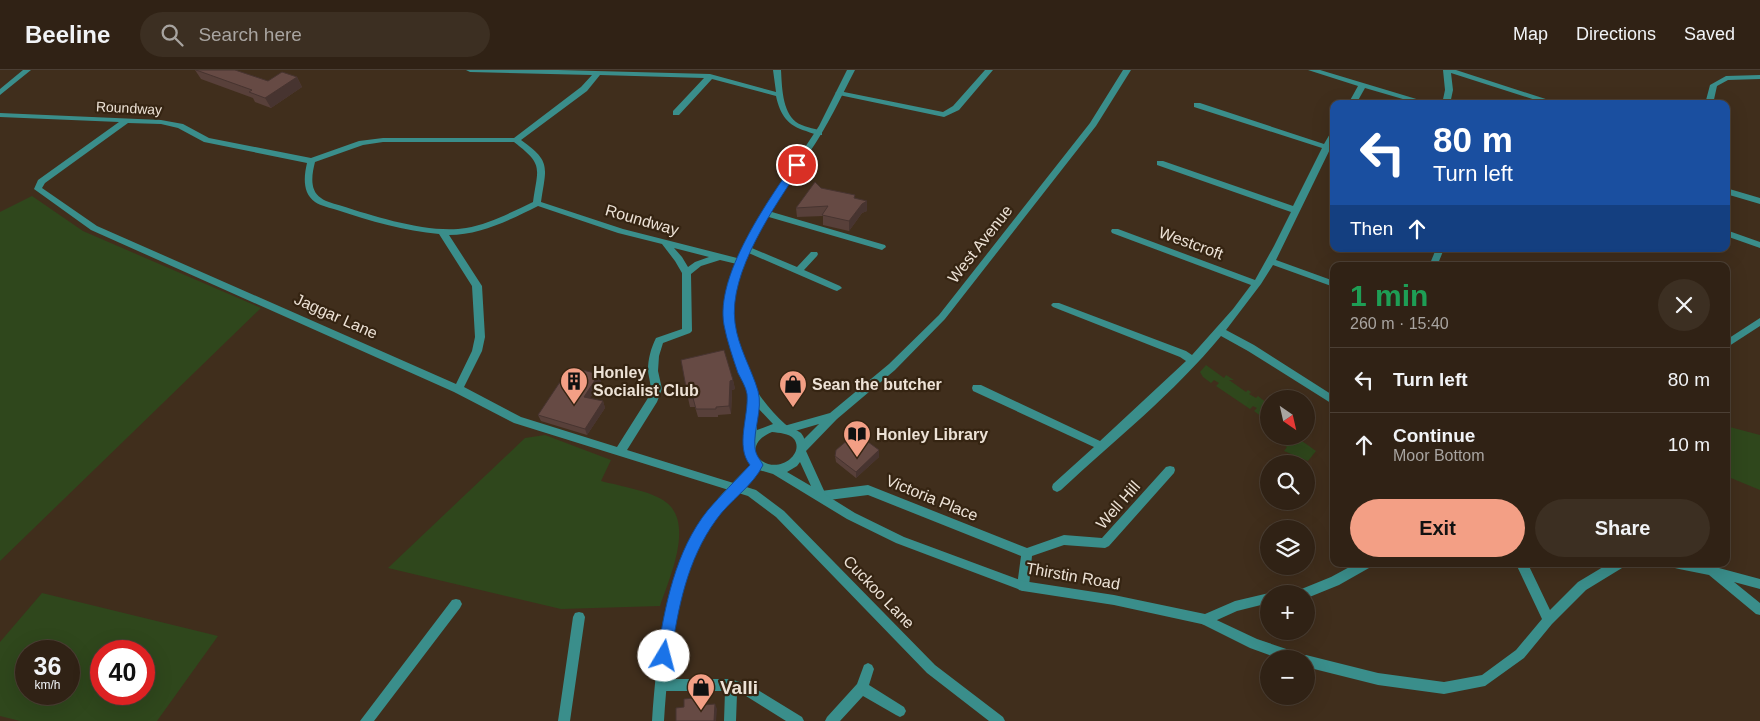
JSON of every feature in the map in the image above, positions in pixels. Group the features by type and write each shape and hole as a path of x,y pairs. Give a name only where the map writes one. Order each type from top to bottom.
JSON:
{"street":[{"path":"0,93 27,70"},
{"path":"470,70 597,74 646,72 715,74 780,95"},
{"path":"777,70 780,95 787,116 792,123 819,133"},
{"path":"821,496 802,450 800,439 785,428 753,393 744,372 730,325 728,305 741,262 765,213 819,133 851,70"},
{"path":"839,93 944,115 956,108 988,70"},
{"name":"West Avenue","path":"802,450 832,416 892,367 942,317 1094,124 1127,70"},
{"path":"1312,70 1416,100"},
{"path":"1447,100 1449,90 1447,70 1544,100"},
{"path":"1710,100 1714,85 1726,78 1741,73 1760,76"},
{"path":"516,140 584,89 597,74"},
{"path":"676,113 715,74"},
{"path":"1354,100 1364,84"},
{"path":"1197,105 1326,146"},
{"name":"Roundway","path":"0,115 161,122 180,126 206,140 311,161"},
{"name":"Jaggar Lane","path":"126,121 41,182 38,189 94,228 458,388 518,420 621,450 736,487"},
{"path":"383,140 516,140 535,154 542,168 537,204 492,224 463,232 402,225 318,200 310,191 307,180 311,161 362,143 383,140"},
{"path":"1057,487 1193,361 1221,332 1270,262 1330,140"},
{"path":"1160,163 1295,210"},
{"path":"1730,192 1760,201"},
{"name":"Roundway","path":"537,204 665,243 741,262"},
{"path":"765,213 882,247"},
{"path":"442,231 477,286 480,337 477,351 458,388"},
{"name":"Westcroft","path":"1115,231 1256,284"},
{"path":"1730,234 1760,245"},
{"path":"621,450 653,399 657,388 653,371 654,356 659,341 687,331 686,273 679,259 665,243"},
{"path":"747,249 837,288"},
{"path":"798,271 814,254"},
{"path":"686,273 698,264 718,256"},
{"path":"1270,262 1330,283"},
{"path":"1056,305 1183,354 1193,361"},
{"path":"1730,343 1760,320"},
{"path":"1221,332 1251,348 1330,399"},
{"path":"977,388 1101,446"},
{"path":"753,393 750,455 757,465 776,470 792,464 802,450"},
{"name":"West Avenue","path":"785,428 832,416"},
{"path":"751,442 765,430 785,428"},
{"path":"658,721 672,606 685,565 712,515 757,465"},
{"name":"Thirstin Road","path":"776,470 851,516 900,540 1023,586 1114,600 1206,620 1254,644 1272,650"},
{"name":"Well Hill","path":"1027,553 1064,540 1105,543 1170,470"},
{"name":"Cuckoo Lane","path":"736,487 752,493 780,514 931,669 999,721"},
{"name":"Victoria Place","path":"821,496 868,490 1027,553"},
{"path":"1023,586 1027,553"},
{"path":"1315,589 1335,581 1360,567"},
{"path":"1523,567 1548,620"},
{"path":"1315,664 1378,679 1444,688 1484,680 1520,654 1548,620 1582,586 1613,567"},
{"path":"1694,567 1760,584"},
{"path":"1710,570 1760,610"},
{"path":"1206,620 1235,606 1260,600"},
{"path":"366,721 456,604"},
{"path":"564,721 579,617"},
{"path":"831,721 862,688 868,669"},
{"path":"661,685 731,685 749,691 798,721"},
{"path":"730,721 731,685"},
{"path":"862,688 900,711"}],"green space":[{"path":"32,196 83,231 261,308 0,561 0,212"},
{"path":"1206,365 1224,378 1226,375 1234,380 1229,380 1246,392 1248,390 1251,392 1249,394 1256,398 1258,396 1260,398 1260,416 1254,411 1257,408 1253,406 1250,409 1216,386 1219,383 1214,380 1211,383 1200,372"},
{"path":"1730,427 1760,435 1760,490 1730,478"},
{"path":"545,435 611,460 601,481 653,495 667,503 675,513 679,525 677,553 660,606 561,609 388,568 525,438"},
{"path":"1284,445 1308,445 1316,451 1313,455 1294,455 1284,451 1287,447"},
{"path":"42,593 218,636 157,721 20,721 0,716 0,642"}],"building":[{"path":"196,70 235,70 268,81 282,72 297,77 265,98 249,92 252,90"},
{"path":"815,182 821,188 855,195 854,198 867,201 862,204 849,221 822,215 828,206 796,208"},
{"path":"724,350 733,380 730,381 729,406 716,407 716,409 696,409 693,398 688,398 681,360"},
{"name":"Honley Socialist Club","path":"570,367 599,374 584,397 603,401 585,429 538,415"},
{"name":"Honley Library","path":"856,433 879,450 856,472 835,456 836,450"},
{"name":"Valli","path":"703,697 703,705 715,704 714,721 676,721 676,708 684,707 684,699"}],"place":[{"name":"Honley Socialist Club","path":"574,405"},
{"name":"Sean the butcher","path":"793,408"},
{"name":"Honley Library","path":"857,458"},
{"name":"Valli","path":"701,711"}],"route":[{"path":"664,656 672,606 685,565 699,535 712,515 757,465 752,460 749,448 751,442 753,393 744,372 730,325 728,305 734,279 765,213 797,165"}]}
